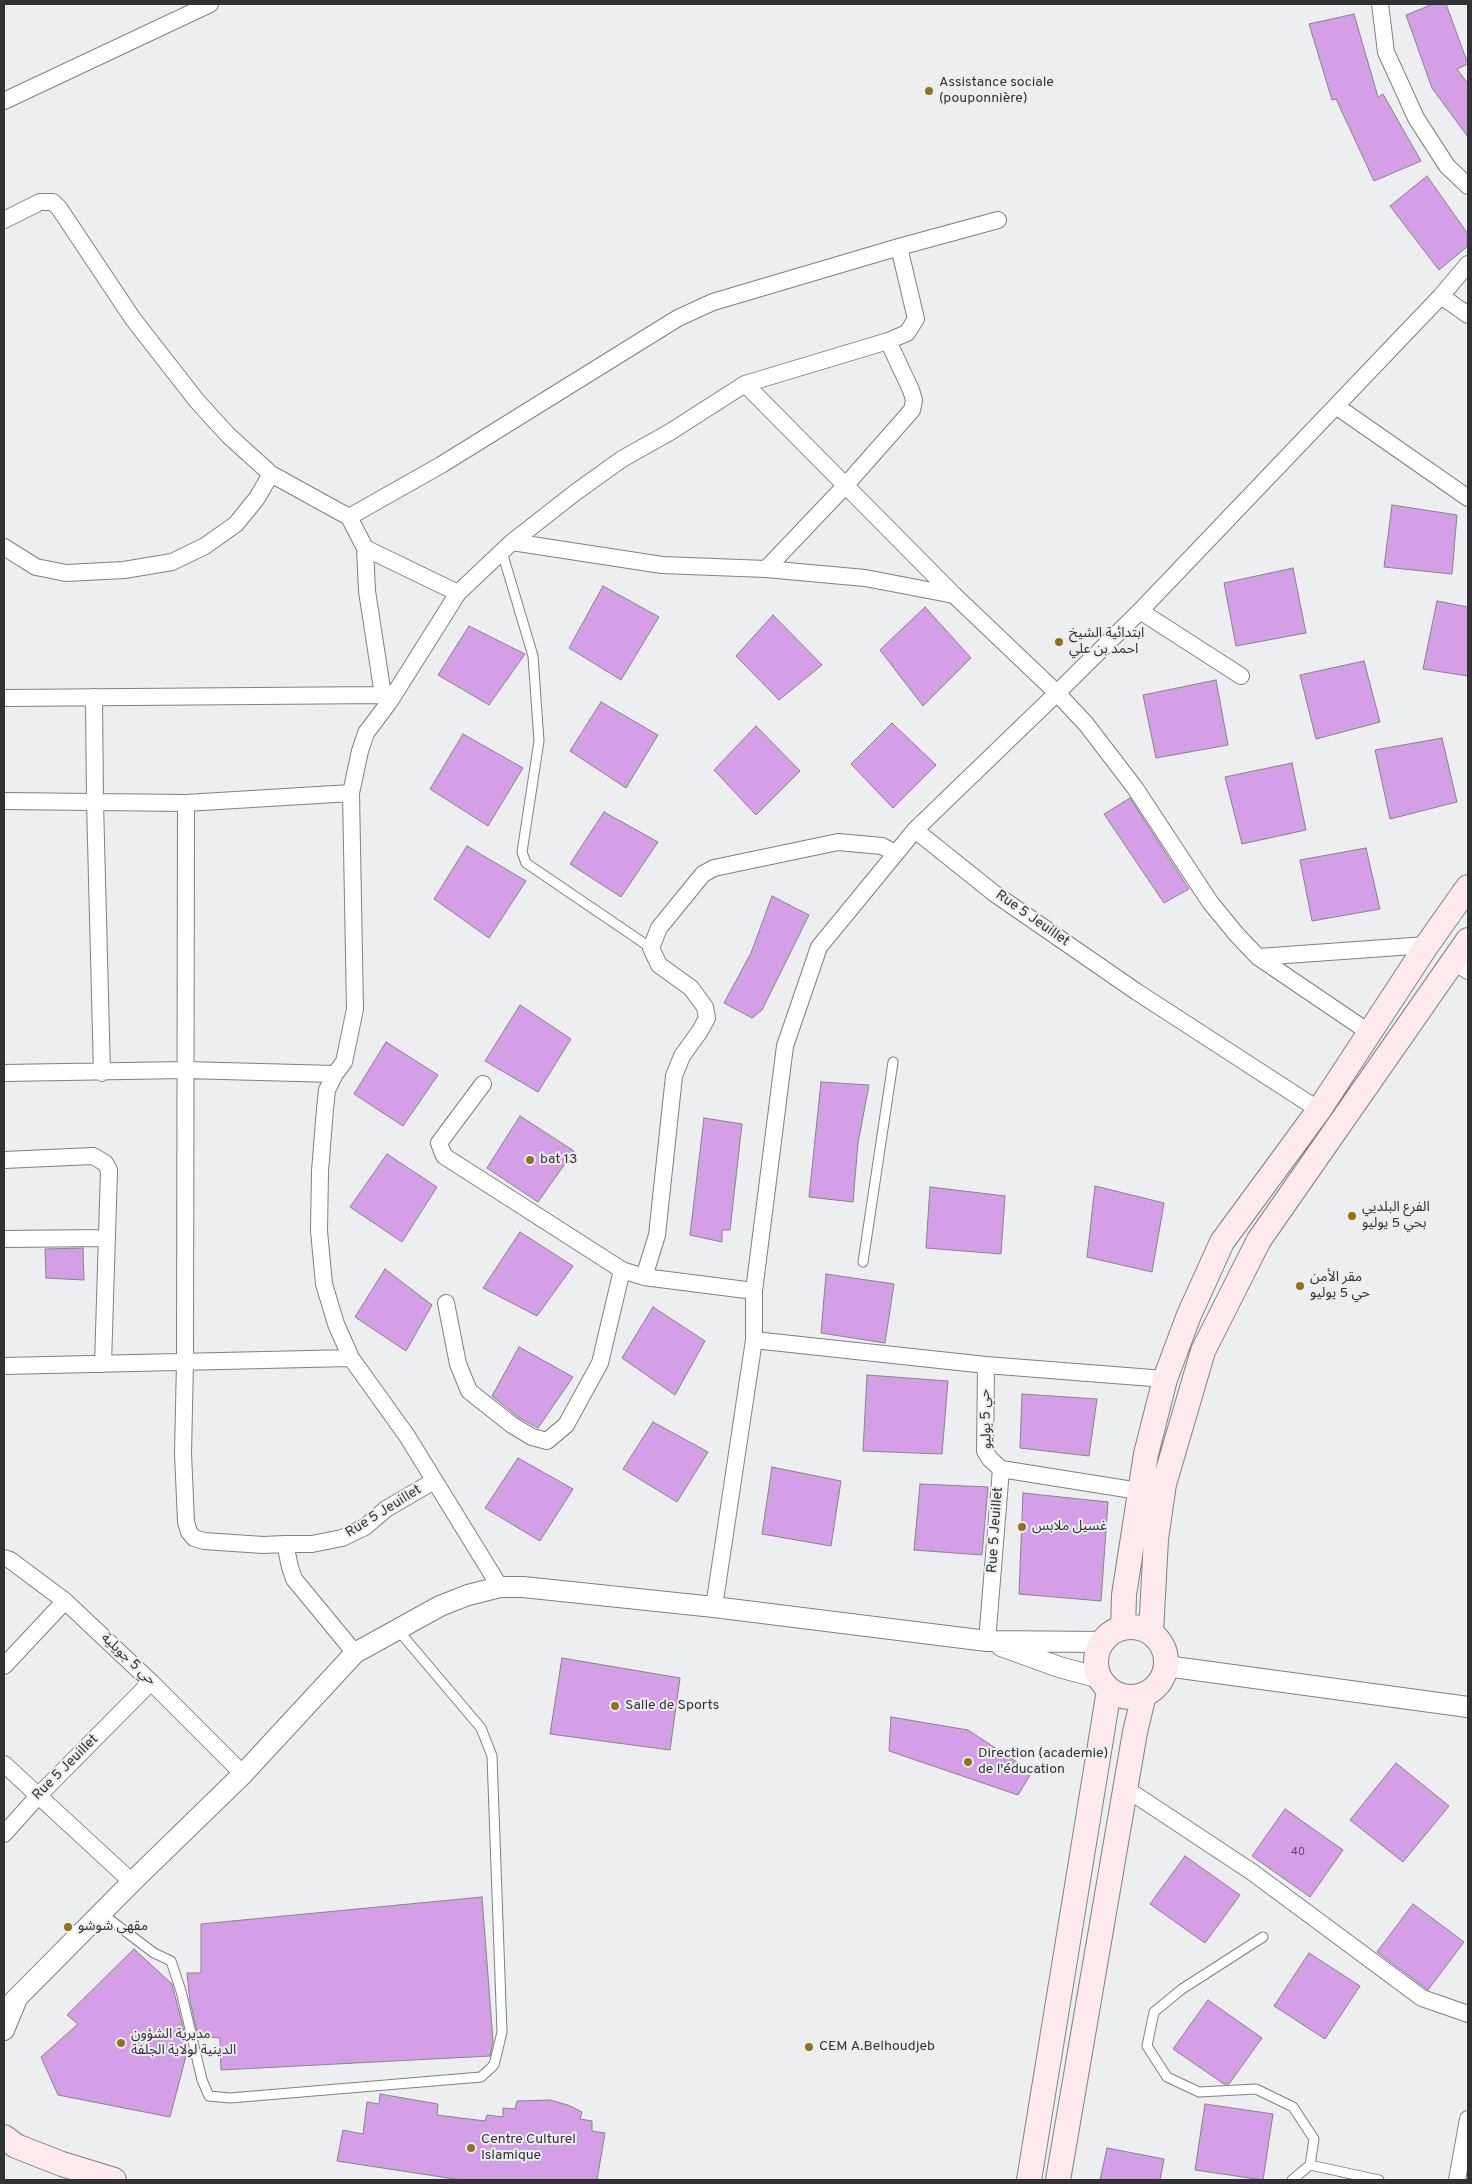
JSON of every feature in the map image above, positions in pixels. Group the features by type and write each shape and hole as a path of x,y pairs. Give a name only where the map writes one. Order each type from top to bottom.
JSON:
{"main road":[{"path":"1123,1628 1124,1594 1139,1491 1146,1454 1165,1379 1189,1315 1222,1242 1319,1110 1427,945 1468,887"},
{"path":"1152,1633 1156,1539 1164,1484 1203,1351 1259,1240 1461,966 1468,940"},
{"path":"1029,2180 1105,1684 1096,1659 1102,1642 1115,1631 1133,1627 1152,1633 1164,1648 1166,1666 1164,1675 1159,1683 1152,1690 1144,1694 1126,1696 1105,1684"},
{"path":"1058,2180 1125,1788 1144,1694"},
{"path":"4,2137 16,2146 62,2164 114,2180"}],"street":[{"path":"4,101 210,4"},
{"path":"1380,4 1386,52 1416,118 1447,166 1468,186"},
{"path":"4,220 40,202 53,202 59,208 133,320 197,400 229,436 271,474 349,517 365,548 367,592 386,698 4,698"},
{"path":"349,517 441,465 678,318 714,302 899,247 998,220"},
{"name":"Rue 5 Jeuillet","path":"500,1587 407,1436 352,1358 336,1324 324,1284 320,1231 320,1171 327,1090 344,1062 355,1009 351,793 360,750 366,733 386,698 458,593 507,547 576,492 622,459 670,432 745,384 888,341 907,333 916,319 899,247"},
{"path":"714,1607 754,1340 754,1290 785,1046 820,947 915,830 1140,611 1441,296 1468,264"},
{"path":"1441,296 1468,315"},
{"path":"766,570 845,486 912,410 914,400 911,390 888,341"},
{"path":"745,384 954,595 1057,693 1086,724 1130,781 1210,902 1236,935 1258,957 1370,1033"},
{"path":"1336,406 1468,498"},
{"path":"4,547 36,567 66,573 124,570 172,562 205,546 236,524 257,498 271,474"},
{"path":"507,547 662,565 766,570 865,578 954,595"},
{"path":"365,548 458,593"},
{"path":"1140,611 1240,676"},
{"path":"94,697 102,1073"},
{"path":"4,801 186,803 351,793"},
{"path":"185,1362 186,803"},
{"name":"Rue 5 Jeuillet","path":"915,830 1003,899 1137,992 1319,1110"},
{"path":"644,1277 657,1236 674,1076 682,1056 707,1018 705,1007 691,988 659,964 651,948 659,928 703,874 714,868 838,842 882,846 895,853"},
{"path":"1258,957 1427,945"},
{"path":"4,1073 102,1073 185,1070 335,1074"},
{"path":"483,1084 439,1143 444,1156 622,1270 644,1277 754,1290"},
{"path":"4,1160 93,1156 100,1158 109,1170 103,1364"},
{"path":"4,1239 107,1238"},
{"path":"446,1302 458,1364 469,1391 512,1425 532,1437 548,1441 566,1425 600,1363 622,1270"},
{"path":"754,1340 986,1365 1165,1379"},
{"path":"4,1366 352,1358"},
{"name":"Rue 5 Jeuillet","path":"185,1362 183,1453 188,1532 194,1538 204,1541 263,1545 312,1544 342,1538 365,1526 386,1509 434,1481"},
{"name":"حي 5 يوليو","path":"986,1365 985,1450 990,1459 1001,1468"},
{"name":"Rue 5 Jeuillet","path":"988,1642 1001,1468 1139,1491"},
{"path":"286,1544 294,1579 355,1654"},
{"name":"حي 5 جويلية","path":"4,1558 10,1560 65,1602 151,1682 243,1774"},
{"path":"4,2030 10,2005 100,1913 243,1774 355,1654 440,1606 468,1595 500,1587 523,1587 714,1607 988,1642 1102,1642"},
{"path":"4,1666 65,1602"},
{"path":"988,1642 1105,1684"},
{"path":"1166,1666 1468,1707"},
{"name":"Rue 5 Jeuillet","path":"4,1834 39,1795 151,1682"},
{"path":"4,1764 132,1882"},
{"path":"1125,1788 1252,1872 1422,1998 1468,2014"},
{"path":"1457,2180 1468,2119"}],"lane":[{"path":"507,547 533,656 539,741 522,852 526,863 531,868 651,948"},
{"path":"863,1262 892,1062"},
{"path":"100,1913 154,1953 171,1961 181,1991 202,2080 209,2096 230,2098 481,2076 494,2065 502,2032 492,1756 481,1728 398,1630"},
{"path":"1263,1937 1182,1989 1154,2012 1147,2046 1167,2077 1199,2092 1256,2089 1294,2107 1314,2139 1310,2165 1292,2180"},
{"path":"1310,2165 1379,2180"}],"building":[{"path":"1433,4 1446,4 1468,64 1457,69 1468,84 1468,137 1432,88 1406,15"},
{"path":"1354,14 1378,97 1383,94 1421,161 1374,181 1336,99 1332,100 1309,24"},
{"path":"1427,176 1468,234 1468,246 1439,270 1390,206"},
{"path":"1392,505 1457,515 1452,574 1384,567"},
{"path":"1293,568 1306,633 1236,646 1224,583"},
{"path":"603,586 659,617 621,680 569,648"},
{"path":"1437,601 1468,607 1468,676 1423,669"},
{"path":"925,607 971,658 923,706 880,650"},
{"path":"773,615 822,665 779,700 736,656"},
{"path":"469,626 525,654 489,705 438,675"},
{"path":"1364,661 1380,722 1316,739 1300,675"},
{"path":"1216,680 1228,745 1156,758 1143,695"},
{"path":"601,702 658,735 626,788 570,751"},
{"path":"892,723 936,765 893,808 851,764"},
{"path":"756,726 800,771 756,815 714,770"},
{"path":"463,734 523,768 488,826 430,789"},
{"path":"1442,738 1457,802 1390,819 1375,750"},
{"path":"1292,763 1306,830 1242,844 1225,777"},
{"path":"1130,798 1189,889 1164,903 1104,814"},
{"path":"604,812 658,842 621,897 570,864"},
{"path":"467,846 526,881 489,938 434,899"},
{"path":"1366,848 1380,909 1312,921 1300,860"},
{"path":"772,896 809,915 762,1010 752,1018 724,1003 751,953"},
{"path":"520,1005 571,1039 538,1092 485,1061"},
{"path":"386,1042 438,1075 403,1126 354,1094"},
{"path":"821,1082 869,1085 858,1143 853,1202 809,1197"},
{"name":"bat 13","path":"520,1116 574,1151 538,1202 487,1168"},
{"path":"704,1118 742,1124 730,1230 722,1230 722,1242 690,1235"},
{"path":"387,1154 437,1187 402,1242 350,1207"},
{"path":"1095,1186 1164,1203 1152,1272 1087,1257"},
{"path":"930,1187 1005,1196 1001,1254 926,1248"},
{"path":"520,1232 573,1266 537,1316 483,1288"},
{"path":"83,1248 84,1280 46,1278 45,1249"},
{"path":"385,1269 432,1305 406,1351 355,1317"},
{"path":"826,1274 894,1284 885,1343 821,1333"},
{"path":"653,1307 705,1341 675,1395 622,1358"},
{"path":"519,1347 573,1377 538,1428 518,1417 492,1396"},
{"path":"867,1375 948,1381 942,1454 863,1451"},
{"path":"1022,1394 1097,1399 1089,1456 1020,1448"},
{"path":"653,1422 708,1452 677,1502 623,1469"},
{"path":"518,1458 573,1489 540,1541 485,1508"},
{"path":"772,1467 841,1481 831,1546 762,1534"},
{"path":"920,1484 988,1487 982,1555 914,1550"},
{"path":"1023,1493 1108,1502 1101,1601 1019,1594"},
{"name":"Salle de Sports","path":"562,1658 680,1678 670,1750 550,1734"},
{"name":"Direction (academie) de l'éducation","path":"891,1717 968,1730 1032,1772 1018,1795 889,1751"},
{"path":"1396,1763 1449,1806 1403,1862 1350,1820"},
{"path":"1285,1809 1343,1850 1310,1897 1252,1856"},
{"path":"1185,1856 1240,1895 1205,1943 1150,1904"},
{"path":"482,1897 493,2041 490,2056 221,2070 220,2038 198,2036 190,2001 187,1973 201,1973 201,1924"},
{"path":"1413,1904 1464,1942 1428,1990 1377,1952"},
{"name":"مديرية الشؤون الدينية لولاية الجلفة","path":"134,1949 172,1984 185,2035 186,2056 170,2117 58,2095 41,2057 78,2024 67,2015"},
{"path":"1309,1953 1360,1986 1325,2039 1274,2006"},
{"path":"1208,2000 1262,2038 1229,2084 1224,2084 1173,2049"},
{"name":"Centre Culturel Islamique","path":"380,2094 438,2104 437,2115 485,2121 487,2115 503,2117 503,2108 515,2109 517,2101 550,2100 568,2105 582,2112 580,2119 592,2121 592,2131 605,2133 597,2180 461,2180 337,2161 343,2130 363,2134 367,2102 379,2104"},
{"path":"1205,2104 1273,2114 1263,2180 1195,2170"},
{"path":"1107,2148 1164,2159 1160,2180 1100,2180"}],"place":[{"name":"Assistance sociale (pouponnière)","path":"929,91"},
{"name":"ابتدائية الشيخ احمد بن علي","path":"1059,642"},
{"name":"bat 13","path":"530,1160"},
{"name":"الفرع البلديي بحي 5 يوليو","path":"1352,1216"},
{"name":"مقر الأمن حي 5 يوليو","path":"1300,1286"},
{"name":"غسيل ملابس","path":"1022,1527"},
{"name":"Salle de Sports","path":"615,1706"},
{"name":"Direction (academie) de l'éducation","path":"968,1762"},
{"name":"مقهى شوشو","path":"68,1927"},
{"name":"مديرية الشؤون الدينية لولاية الجلفة","path":"121,2043"},
{"name":"CEM A.Belhoudjeb","path":"809,2047"},
{"name":"Centre Culturel Islamique","path":"471,2148"}]}
